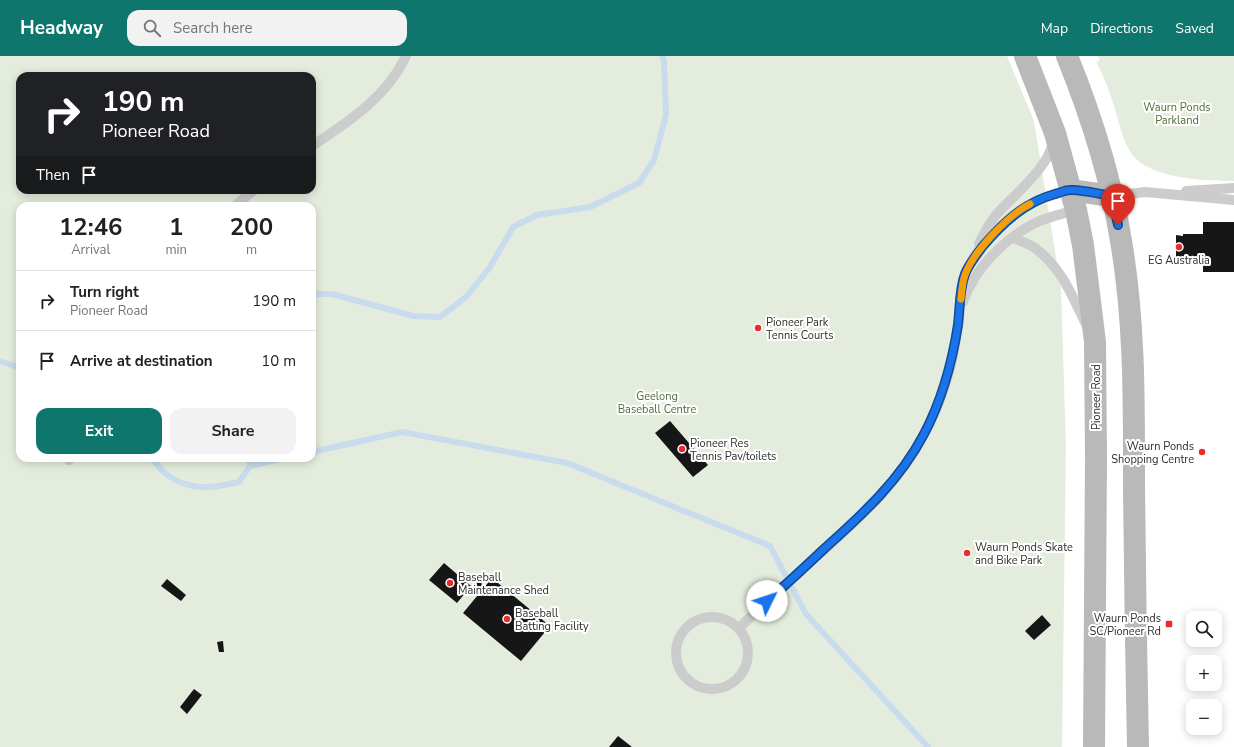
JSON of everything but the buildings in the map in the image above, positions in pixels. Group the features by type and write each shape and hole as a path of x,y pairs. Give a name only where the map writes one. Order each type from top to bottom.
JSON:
{"main road":[{"name":"Pioneer Road","path":"1025,56 1055,133 1073,200 1083,245 1095,342 1096,466 1094,747"},
{"path":"1067,56 1078,83 1092,126 1112,196 1121,240 1130,301 1134,375 1135,631 1138,747"},
{"path":"1073,200 1112,196"}],"lane":[{"path":"316,143 365,108 380,95 401,67 406,56"},
{"path":"739,628 870,507 906,464 924,435 938,403 952,360 965,274 981,239 996,216 1034,175 1050,153 1055,133"},
{"path":"1154,193 1234,188"},
{"path":"1210,189 1221,194 1234,195"},
{"path":"1112,196 1146,192 1234,200"},
{"path":"240,202 249,194"},
{"path":"965,274 977,254 995,232 1024,207 1046,196 1073,200"},
{"path":"959,318 964,300 973,280 987,262 1013,238 1073,200"},
{"path":"1013,238 1034,247 1058,270 1095,342"},
{"path":"708,616 729,620 739,628 745,638 748,655 746,665 741,675 728,685 713,689 695,685 688,680 679,669 676,656 677,642 683,630 694,620 708,616"}],"green space":[{"name":"Geelong Baseball Centre","path":"0,56 1007,56 1034,121 1061,288 1066,446 1062,747 0,747"},
{"name":"Waurn Ponds Parkland","path":"1097,56 1234,56 1234,181 1178,177 1150,168 1139,162 1131,153 1124,138 1110,93 1096,62 1100,60"}],"waterway":[{"path":"316,294 332,294 413,316 440,317 466,297 490,267 513,227 537,215 590,207 639,183 654,160 666,115 664,60 662,56"},
{"path":"0,361 16,367"},
{"path":"316,451 402,432 567,463 770,546 806,614 928,747"},
{"path":"155,462 169,476 186,485 195,487 212,487 239,482 250,466 250,462"},
{"path":"250,466 268,462"}],"slow traffic":[{"path":"961,299 965,274 977,254 995,232 1024,207 1030,204"}],"place":[{"name":"EG Australia","path":"1179,247"},
{"name":"Pioneer Park Tennis Courts","path":"758,328"},
{"name":"Pioneer Res Tennis Pav/toilets","path":"682,449"},
{"name":"Waurn Ponds Shopping Centre","path":"1202,452"},
{"name":"Waurn Ponds Skate and Bike Park","path":"967,553"},
{"name":"Baseball Maintenance Shed","path":"450,583"},
{"name":"Baseball Batting Facility","path":"507,619"},
{"name":"Waurn Ponds SC/Pioneer Rd","path":"1169,624"}],"route":[{"path":"767,601 870,507 906,464 924,435 936,410 952,360 965,274 977,254 995,232 1024,207 1046,196 1070,190 1112,196 1118,225"}]}
